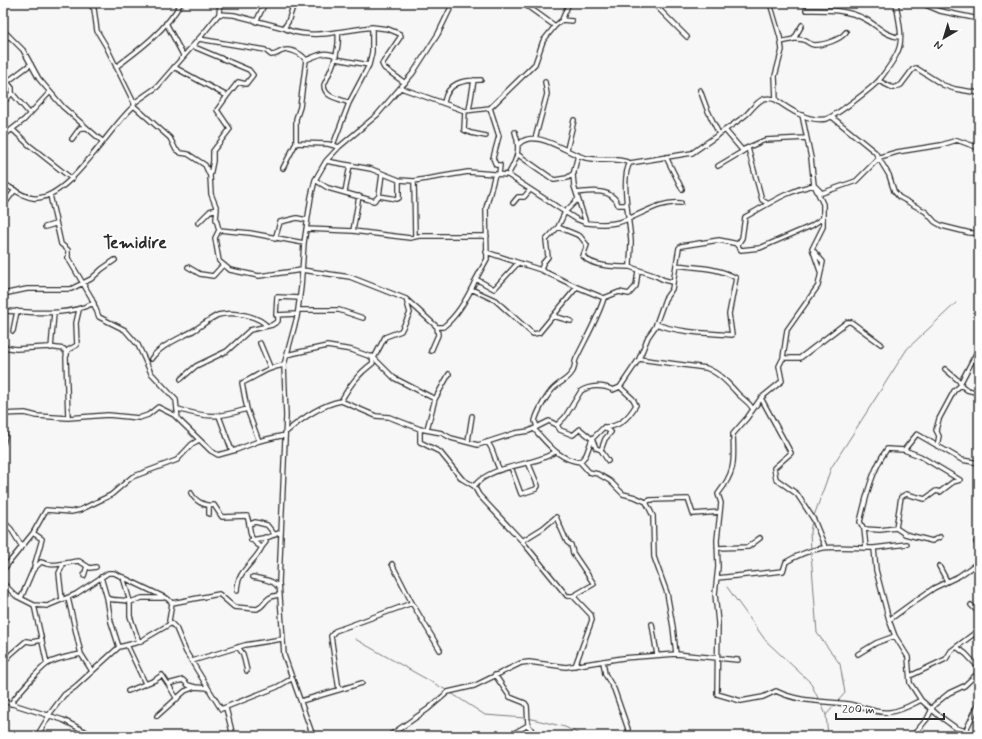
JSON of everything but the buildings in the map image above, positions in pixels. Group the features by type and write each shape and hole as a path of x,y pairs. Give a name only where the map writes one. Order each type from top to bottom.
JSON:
{"street":[{"path":"89,3 94,9 97,31 134,105 170,138 176,150 188,154 198,162 203,163 210,176"},
{"path":"116,67 145,45 166,23 181,3"},
{"path":"3,183 32,198 50,195 65,186 122,116 157,87 199,38 219,14 220,3"},
{"path":"256,22 265,3"},
{"path":"284,28 288,22 294,3"},
{"path":"313,736 284,655 279,595 285,434 284,365 300,298 307,220 315,180 326,161 339,147 377,115 405,83 438,34 452,3"},
{"path":"523,3 555,26"},
{"path":"401,88 467,110 490,108 535,64 543,40 562,20 569,3"},
{"path":"653,3 659,8 664,16 687,37"},
{"path":"659,8 665,3"},
{"path":"770,3 782,50 775,76 776,100"},
{"path":"519,144 526,139 535,139 568,149 578,156 587,158 622,159 630,163 692,154 746,115 761,99 770,98 776,100 788,109 802,115 825,119 832,117 879,81 898,51 900,37 896,3"},
{"path":"921,3 940,11 979,18"},
{"path":"806,10 841,11 864,18 893,37 900,37"},
{"path":"219,14 234,16 294,31 315,34 372,27 388,29 400,34 401,36 382,64 384,68 405,83"},
{"path":"562,20 566,19 572,21"},
{"path":"166,23 184,55"},
{"path":"794,39 802,25"},
{"path":"333,145 336,132 349,103 369,65 372,52 372,27"},
{"path":"3,30 23,50 39,79 63,107 102,141"},
{"path":"338,32 339,40 336,58 324,84 324,89 328,96 349,103"},
{"path":"781,42 801,38 812,45 838,39 846,32"},
{"path":"3,41 9,36"},
{"path":"199,38 213,42 249,46 265,50 271,55 286,50 293,51 299,53 306,60"},
{"path":"192,46 219,56 252,73 246,84 238,82 216,110 230,129 212,152 213,161 210,176 211,194 217,209 216,219 219,230 215,238 219,261 236,272 259,276 302,270 350,277 406,299 438,327 443,327 448,323 472,289 486,259 486,208 500,165 496,165 493,158 499,136 490,108"},
{"path":"306,60 320,54 330,54 336,58 369,65"},
{"path":"284,168 296,143 296,123 300,107 306,60"},
{"path":"7,82 31,64"},
{"path":"174,67 227,96"},
{"path":"879,81 893,88 901,85 913,69 916,68 943,85 955,89 979,93"},
{"path":"3,77 12,88 12,94 30,114"},
{"path":"474,80 464,130 486,136"},
{"path":"444,102 446,95 456,83 480,80"},
{"path":"535,139 539,116 547,94 545,82"},
{"path":"700,90 718,134"},
{"path":"3,136 30,114 50,92"},
{"path":"3,103 12,94"},
{"path":"802,115 811,158 814,185 823,204 824,216 819,238 812,249 820,256 823,262 818,286 787,330 783,358 779,366 782,381 761,398 733,434 733,470 729,481 718,494 721,504 715,594 718,623 716,694 741,701 763,697 776,691 786,696 817,702 832,702 866,708 877,712 890,712 905,708 921,700"},
{"path":"832,117 860,138 880,157 889,175 894,192 900,197 926,212 935,222 942,226 963,232 979,233"},
{"path":"568,149 574,120"},
{"path":"72,139 80,128 86,128"},
{"path":"12,129 29,145 72,179"},
{"path":"725,130 740,148 747,149"},
{"path":"508,175 517,154 519,144 515,132"},
{"path":"718,166 765,140 806,138"},
{"path":"814,185 822,193 851,183 868,171 880,157 900,151 941,145 957,140 979,148"},
{"path":"296,143 333,145 339,147"},
{"path":"747,149 762,200 767,204"},
{"path":"517,154 554,180 567,178 574,173"},
{"path":"578,156 574,173 574,186 586,223"},
{"path":"666,157 682,189"},
{"path":"326,161 350,165 399,180 414,181 461,173 479,172 508,175 576,219 586,223 603,225 628,218 658,207 666,202 681,203"},
{"path":"630,163 626,175 627,205 631,242 630,266"},
{"path":"346,192 350,165"},
{"path":"315,180 328,188 374,201 379,196 382,174"},
{"path":"379,196 399,198 399,180"},
{"path":"414,181 415,236"},
{"path":"736,244 740,242 742,238 745,217 767,204 798,189 814,185"},
{"path":"3,206 15,190"},
{"path":"513,203 518,197 524,197 530,190"},
{"path":"577,192 600,191 613,197 618,206 627,205"},
{"path":"50,195 55,224 60,232 61,244 68,250 68,258 94,303 99,317 125,330 138,345 151,373 173,396 178,410 178,419"},
{"path":"353,231 359,196"},
{"path":"541,270 542,263 548,257 546,240 558,227 565,212 578,199"},
{"path":"198,223 210,211 217,209"},
{"path":"557,425 565,418 582,390 604,386 613,390 620,387 639,360 656,324 665,299 672,289 679,248 685,244 718,240 736,244 741,250 760,248 811,226 824,216"},
{"path":"275,239 280,222 297,218 307,220"},
{"path":"45,228 55,224"},
{"path":"558,227 580,236 587,245 583,256 587,262 598,265 630,266 638,271 672,282"},
{"path":"306,229 353,231 400,237 487,236"},
{"path":"219,230 250,233 275,239 304,243"},
{"path":"486,252 541,270 576,287 604,298 619,292 629,294 636,286 638,271"},
{"path":"3,294 27,289 71,290 83,284 115,260"},
{"path":"476,279 494,289 518,263"},
{"path":"188,266 200,274 213,276 223,265"},
{"path":"656,324 704,334 732,335 729,314 736,278 728,273 704,268 676,265"},
{"path":"472,289 495,300 532,334 539,333 576,287"},
{"path":"181,378 196,366 227,350 250,330 267,326 278,321 278,316 276,315 275,310 277,297 300,298"},
{"path":"604,298 597,319 575,361 573,371 564,382 555,387 541,406 535,421 535,428 555,452 568,461 580,462 589,472 598,474 610,481 623,494 636,497 646,502 653,516 654,557 667,593 676,654"},
{"path":"3,414 25,413 37,416 68,418 108,415 139,418 148,415 158,407 174,415 211,451 218,454 232,452 259,441 285,434 303,419 324,406 341,400 351,382 373,363 373,357 385,336 401,331 410,313 406,299"},
{"path":"3,311 54,312 79,310 94,303"},
{"path":"68,418 67,355 68,350 77,346 76,323 79,310"},
{"path":"278,316 297,312 338,310 363,318"},
{"path":"13,331 17,311"},
{"path":"51,348 54,312"},
{"path":"151,359 156,353 177,338 217,316 249,315 261,320 267,326"},
{"path":"553,316 571,321"},
{"path":"783,358 800,358 834,332 851,322 881,344"},
{"path":"431,351 438,335 438,327"},
{"path":"260,343 270,367"},
{"path":"286,355 327,346 352,350 373,357 394,378 435,399"},
{"path":"3,347 16,349 64,349 67,355"},
{"path":"937,446 939,436 936,430 939,418 954,391 961,385 962,379 979,348"},
{"path":"639,360 706,368 714,371 739,395 748,401 753,409"},
{"path":"259,441 247,409 242,383 253,379 270,367 284,365"},
{"path":"945,369 967,390 979,393"},
{"path":"427,430 435,399 448,374"},
{"path":"580,462 586,455 592,439 604,427 610,427 630,416 636,406 633,399 620,387"},
{"path":"761,398 791,453 774,468 776,480 797,494 813,519 825,547"},
{"path":"341,400 376,416 389,417 420,428 442,433 451,438 478,444 516,432 535,428 549,421 557,425 560,430 573,435 580,429 592,439 596,448 601,450 608,461"},
{"path":"178,410 199,416 219,416 247,409"},
{"path":"219,416 232,452"},
{"path":"468,441 472,416"},
{"path":"3,421 5,436 3,444"},
{"path":"601,450 605,439 611,432 604,427"},
{"path":"420,428 420,442 440,452 462,479 474,486 479,495 522,541 567,596 573,596 594,584 573,553 571,545 567,542 556,516 543,528 522,541"},
{"path":"904,450 917,434 962,460 979,463"},
{"path":"3,570 33,533 47,509 71,512 80,510 111,495 132,477 177,460 192,444 199,440"},
{"path":"487,442 493,450 500,470"},
{"path":"866,548 864,529 860,522 866,498 880,459 887,449 904,450 920,456 960,480 953,482 940,492 936,492 924,499 906,494 901,497 896,528"},
{"path":"474,486 481,478 500,470 539,460 555,452"},
{"path":"511,467 521,494 536,489 538,486 528,462"},
{"path":"191,493 197,500 209,506 214,505 222,518 246,516 250,524 252,540 257,546 262,547"},
{"path":"646,502 650,500 688,499 693,514 720,512"},
{"path":"209,506 209,514"},
{"path":"3,521 11,529 22,547"},
{"path":"250,524 255,522 267,525 275,535"},
{"path":"864,529 880,530 896,528 905,534 932,541 940,537"},
{"path":"252,540 275,535 281,532"},
{"path":"21,598 33,570 42,539 33,533"},
{"path":"237,591 240,574 251,561 256,558 266,542 266,537"},
{"path":"717,548 748,547 760,538"},
{"path":"979,540 976,542 979,549"},
{"path":"717,578 782,571 786,562 810,550 825,547 874,548 906,544"},
{"path":"874,548 876,570 889,620 895,636 908,657 910,683 921,700 956,728 978,736"},
{"path":"33,570 41,562 47,565 63,565 79,561 87,566 94,568 96,567"},
{"path":"889,620 914,600 947,581 959,576 979,562"},
{"path":"392,564 412,603 440,650"},
{"path":"62,600 59,573 63,565"},
{"path":"84,576 87,566"},
{"path":"939,566 947,581"},
{"path":"3,583 7,588 34,606 47,606 68,598 108,573 114,573 168,599 172,603"},
{"path":"100,577 108,598 111,622 119,647"},
{"path":"122,577 130,602 130,616 139,642"},
{"path":"253,577 276,584 279,589"},
{"path":"172,603 219,594 234,608 257,609 260,608 268,598 279,595"},
{"path":"573,596 591,614 592,620 575,666"},
{"path":"68,598 81,654 92,671"},
{"path":"108,598 113,601 126,600 130,602 142,598 168,599"},
{"path":"172,603 168,613 170,624 176,628 192,661 221,709 292,679"},
{"path":"339,690 331,636 336,632 412,603"},
{"path":"971,605 979,613"},
{"path":"34,606 47,664"},
{"path":"37,736 64,695 75,687 119,647 139,642 170,624"},
{"path":"652,624 657,655"},
{"path":"910,676 938,664 979,630"},
{"path":"858,654 876,643 895,636"},
{"path":"192,661 238,647 282,639"},
{"path":"3,664 26,641 32,642 42,640"},
{"path":"127,645 145,683"},
{"path":"238,647 243,654 247,671"},
{"path":"958,648 979,668"},
{"path":"11,704 19,692 47,664 58,659 81,654"},
{"path":"389,736 437,702 448,692 474,686 512,666 529,662 556,667 575,666 603,661 676,654 738,660"},
{"path":"603,661 605,674 614,689 628,729"},
{"path":"914,736 933,710 934,705 949,693 964,686 979,672"},
{"path":"128,690 155,680 162,675 177,699"},
{"path":"496,675 510,697 525,703 528,725 536,736"},
{"path":"168,684 183,680 195,687 208,688"},
{"path":"301,701 362,684"},
{"path":"157,716 166,706 177,699 184,691 195,687"},
{"path":"3,701 49,716 85,730 94,736"},
{"path":"965,732 979,703"},
{"path":"226,708 233,736"},
{"path":"509,736 528,725"}],"waterway":[{"path":"814,516 831,468 907,349 956,303"},
{"path":"811,550 810,532 812,521"},
{"path":"811,553 817,633 840,664 845,693 837,702"},
{"path":"727,587 766,641 810,682 819,700"},
{"path":"355,639 446,690"},
{"path":"451,693 485,715 525,718"},
{"path":"821,703 826,715 828,736"},
{"path":"826,715 835,705"},
{"path":"528,718 565,727 583,736"}],"district":[{"name":"Temidire","path":"135,243"}]}
